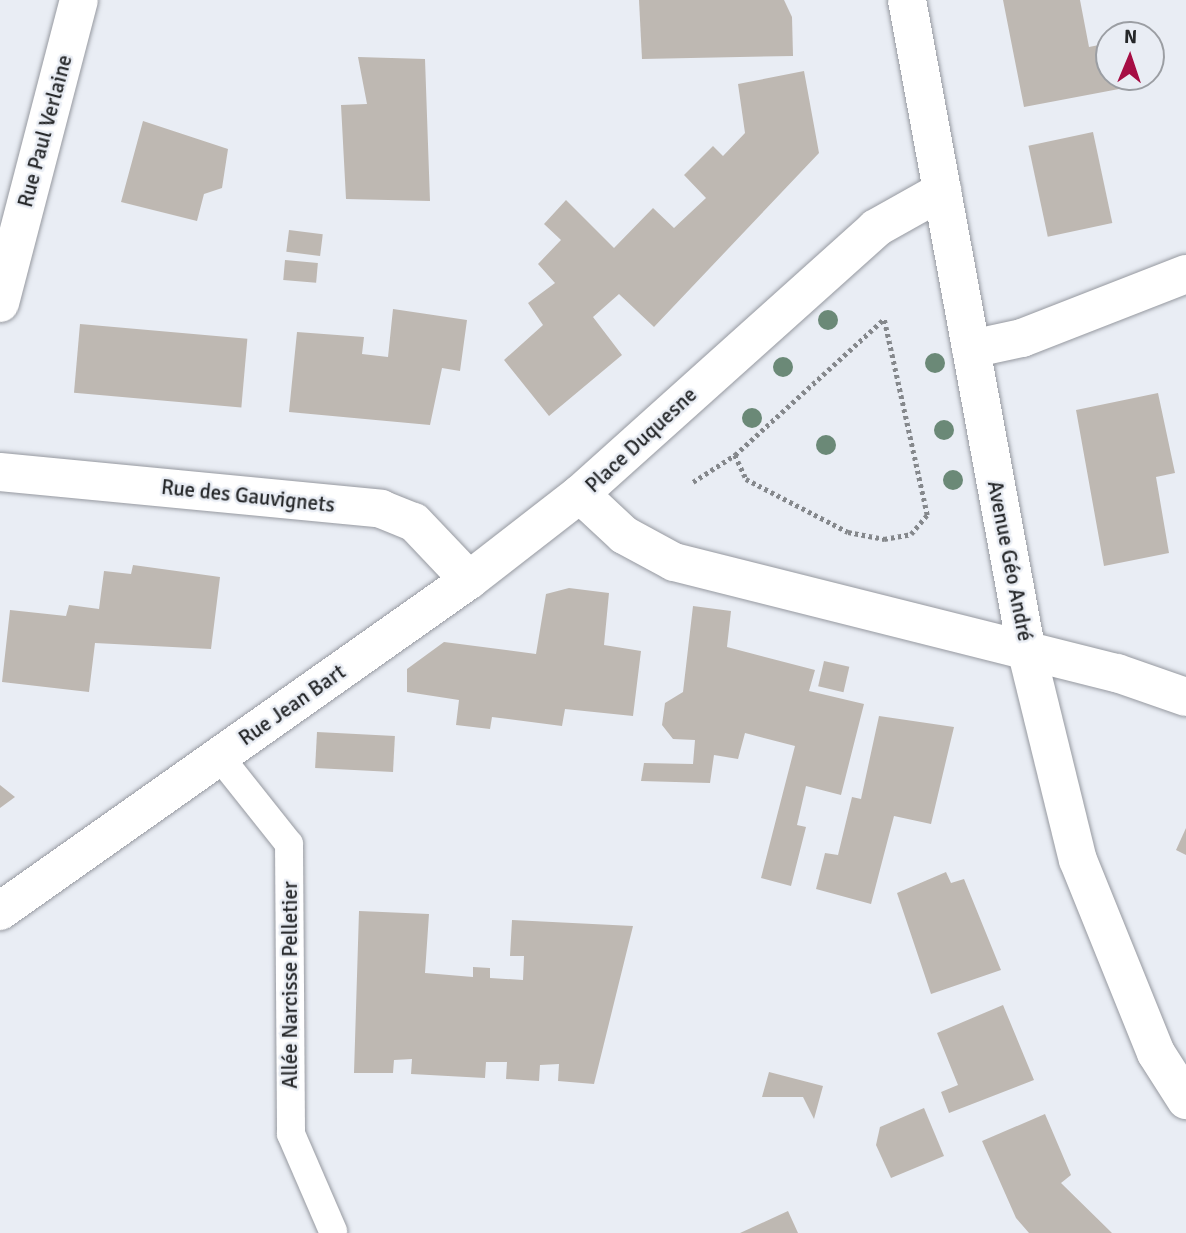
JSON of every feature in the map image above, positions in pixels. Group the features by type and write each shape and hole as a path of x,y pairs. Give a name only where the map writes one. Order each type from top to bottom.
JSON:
{"street":[{"name":"Rue Paul Verlaine","path":"0,303 79,0"},
{"name":"Avenue Géo André","path":"907,0 1027,653 1078,860 1156,1053 1186,1100"},
{"name":"Place Duquesne","path":"942,191 876,228 580,494 624,535 674,562 1027,653"},
{"path":"971,349 1022,338 1186,274"},
{"name":"Rue des Gauvignets","path":"0,472 381,509 415,522 469,580"},
{"name":"Rue Jean Bart","path":"0,911 469,580 580,494"},
{"path":"1027,653 1117,673 1186,697"}],"lane":[{"name":"Allée Narcisse Pelletier","path":"219,756 289,844 291,1134 333,1231"}],"path":[{"path":"693,482 736,456 884,320 927,515 911,534 884,539 848,532 746,479 736,456"}],"building":[{"path":"639,0 784,0 792,17 793,56 642,59"},
{"path":"1003,0 1080,0 1089,47 1095,46 1095,91 1108,91 1024,107"},
{"path":"358,57 425,59 430,201 346,199 341,105 367,104"},
{"path":"804,71 819,153 654,327 619,294 593,317 622,355 549,416 504,360 543,325 528,303 555,283 538,264 561,240 544,224 566,200 614,248 653,208 674,228 706,198 684,175 713,146 723,156 745,133 738,84"},
{"path":"143,121 228,149 222,188 204,194 197,221 121,202"},
{"path":"1093,132 1112,223 1048,237 1028,146"},
{"path":"289,230 323,234 320,256 286,252"},
{"path":"285,260 318,263 316,283 283,280"},
{"path":"393,309 467,320 460,371 442,368 430,425 289,412 297,332 364,337 362,354 388,357"},
{"path":"80,324 247,339 241,407 74,393"},
{"path":"1158,393 1175,473 1156,477 1169,553 1104,566 1076,410"},
{"path":"133,565 220,577 211,649 95,643 89,692 2,682 10,610 66,616 69,605 99,609 104,571 131,574"},
{"path":"569,588 609,593 604,645 641,651 633,716 565,709 562,726 492,717 490,729 456,725 459,700 407,692 407,669 444,642 536,654 546,594"},
{"path":"693,606 731,611 727,647 815,670 809,691 864,704 841,795 806,786 797,825 806,827 791,886 761,878 795,746 745,733 738,759 714,755 710,783 641,781 644,763 693,764 695,740 673,739 662,725 665,703 683,692"},
{"path":"824,661 849,667 843,692 818,686"},
{"path":"879,716 954,727 931,824 894,816 871,904 816,889 825,853 838,855 852,797 861,799"},
{"path":"317,732 395,736 393,772 315,768"},
{"path":"0,785 15,797 0,808"},
{"path":"1186,828 1186,855 1176,850"},
{"path":"946,872 951,883 964,879 1001,970 931,994 897,893"},
{"path":"359,911 429,914 425,973 473,977 473,967 490,968 490,978 523,980 524,956 510,956 512,920 633,926 594,1084 558,1081 559,1064 540,1065 539,1081 506,1079 507,1062 486,1062 485,1078 411,1074 412,1059 394,1060 393,1073 354,1073"},
{"path":"1003,1005 1034,1080 949,1113 941,1092 958,1085 937,1033"},
{"path":"769,1072 823,1086 814,1119 803,1097 762,1097"},
{"path":"924,1108 944,1156 891,1178 876,1145 880,1127"},
{"path":"1045,1114 1071,1175 1061,1183 1112,1233 1029,1233 1016,1218 982,1141"},
{"path":"788,1211 798,1233 740,1233"}]}
